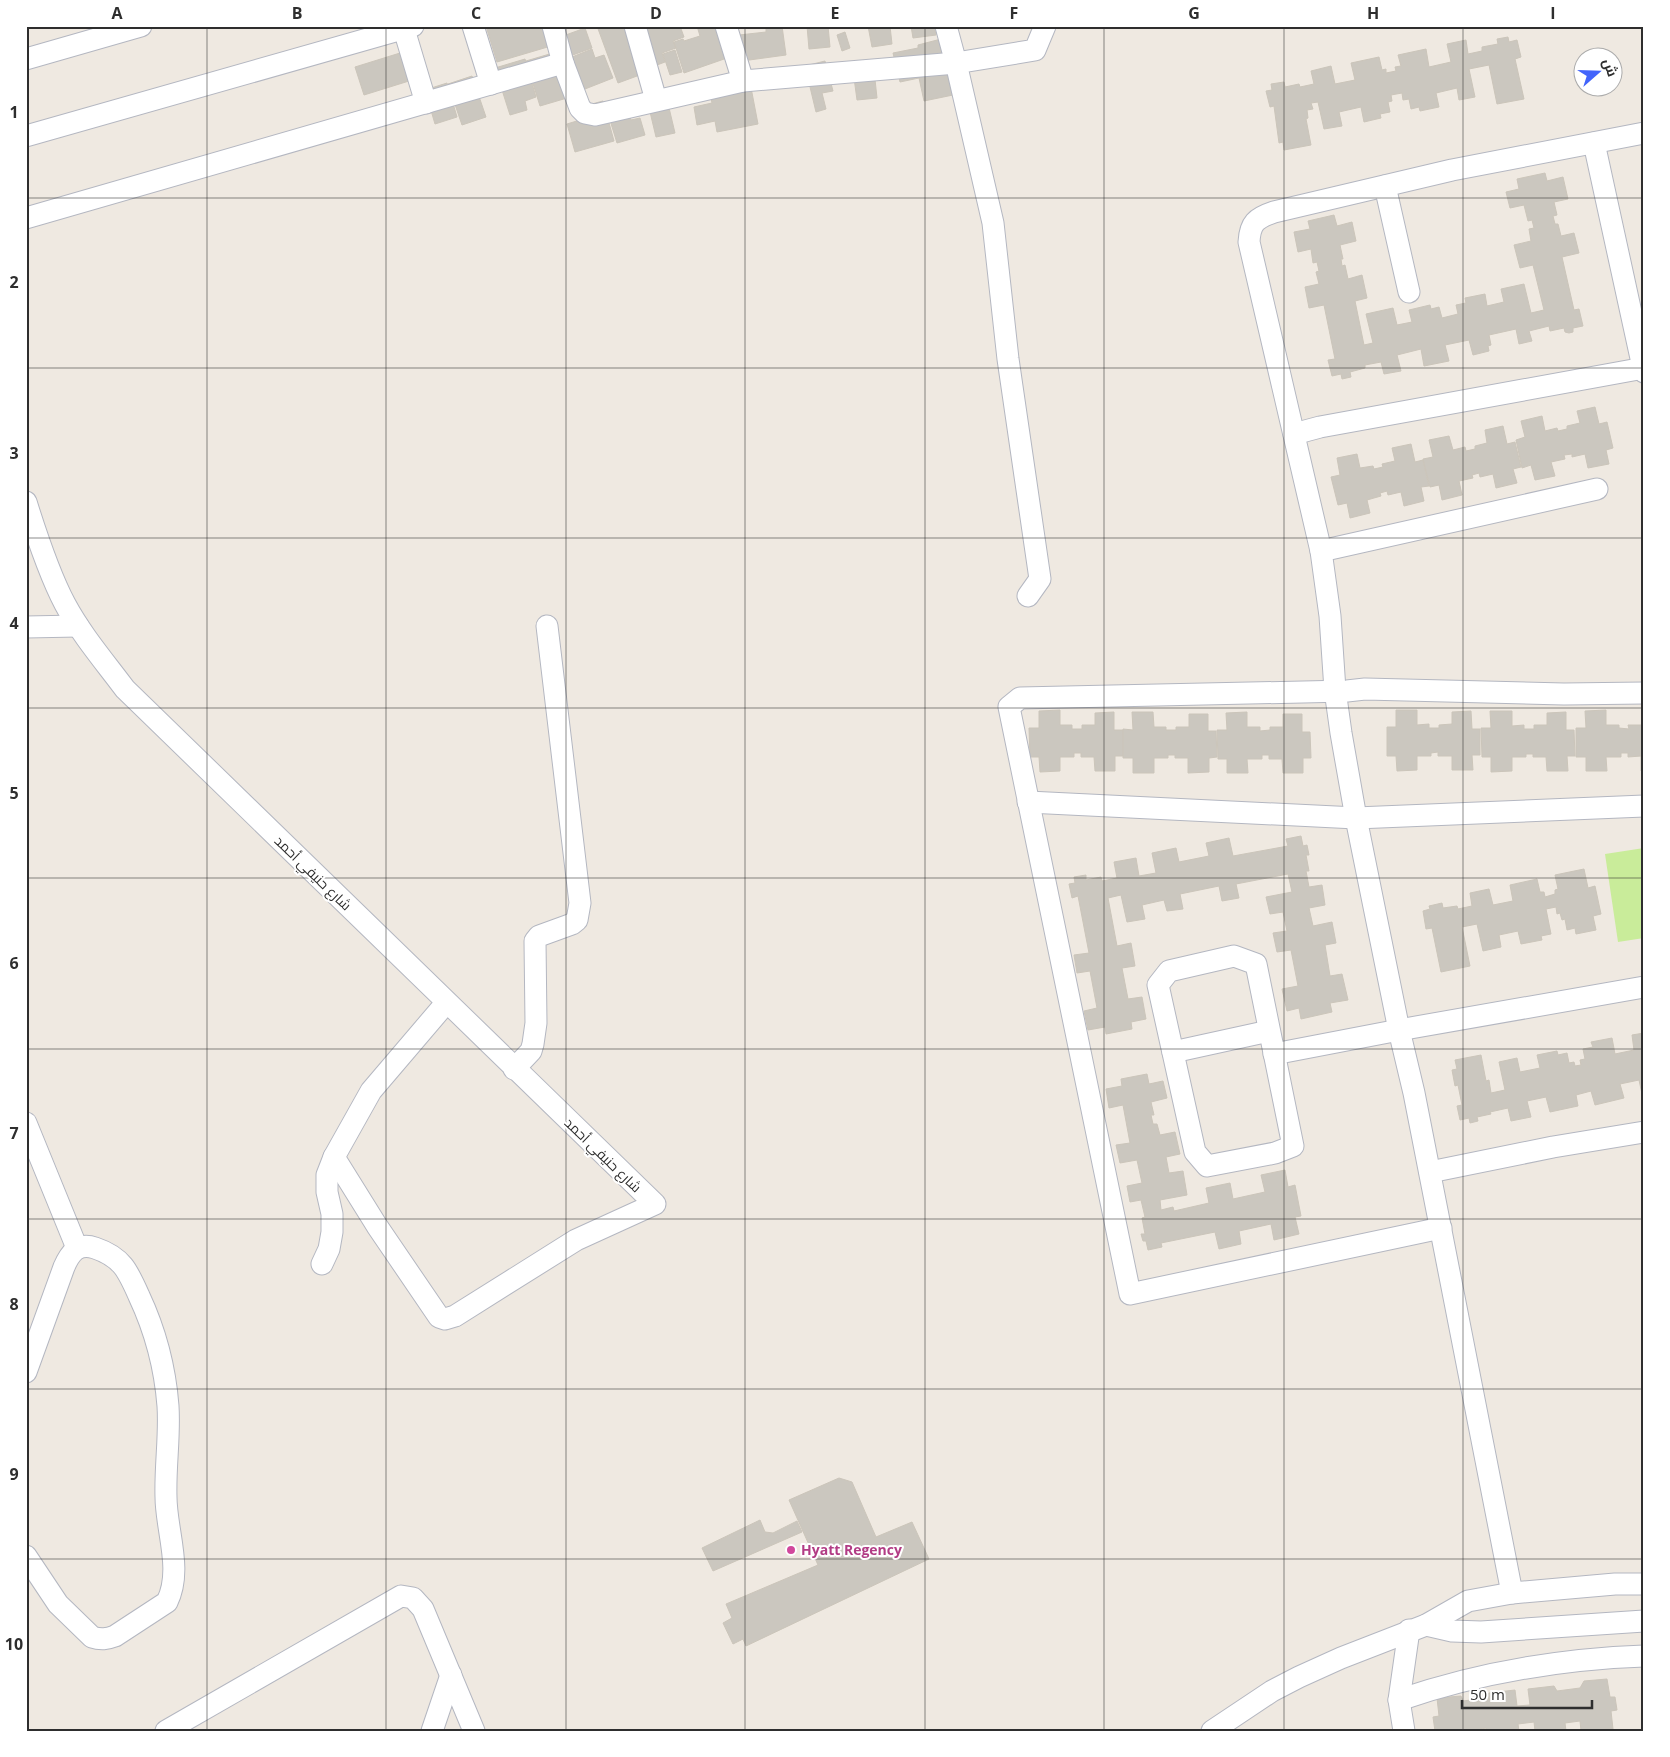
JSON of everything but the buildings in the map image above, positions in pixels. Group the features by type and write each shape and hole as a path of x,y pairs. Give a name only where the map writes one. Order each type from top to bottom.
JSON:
{"street":[{"path":"26,59 142,26"},
{"path":"473,26 491,84"},
{"path":"553,26 580,108 595,116 656,100 743,82 956,63 1035,50 1045,26"},
{"path":"634,26 656,100"},
{"path":"726,26 743,82"},
{"path":"946,26 993,223 1008,359 1040,579 1028,596"},
{"path":"26,136 406,27 426,103"},
{"path":"26,218 564,63"},
{"path":"1512,1593 1430,1172 1356,818 1335,690 1330,616 1321,551 1249,242 1250,232 1254,223 1262,216 1274,212 1452,170 1644,133"},
{"path":"1294,434 1320,427 1644,369 1594,143"},
{"path":"1385,186 1409,292"},
{"path":"1321,551 1597,489"},
{"name":"شارع حنيفي أحمد","path":"26,502 39,541 64,602 78,626 125,689 655,1204 576,1240 455,1316 445,1319 439,1317 377,1226 334,1157"},
{"path":"26,627 78,626"},
{"path":"514,1069 531,1050 533,1044 536,1023 536,941 539,936 572,924 579,912 579,894 547,626"},
{"path":"1440,1228 1130,1294 1009,707 1020,698 1364,689 1564,694 1644,693"},
{"path":"1028,802 1356,818 1644,806"},
{"path":"1234,956 1256,964 1274,1054 1293,1146 1274,1153 1207,1166 1195,1152 1158,985 1169,971 1234,956"},
{"path":"1274,1054 1644,987"},
{"path":"322,1264 329,1249 332,1232 332,1214 326,1192 327,1176 334,1157 371,1092 446,1003"},
{"path":"1173,1052 1269,1031"},
{"path":"26,1123 77,1248"},
{"path":"1430,1172 1553,1147 1644,1132"},
{"path":"26,1372 69,1256 77,1248 90,1246 116,1257 128,1270 151,1321 162,1364 168,1406 166,1498 173,1564 170,1595 167,1602 115,1636 99,1639 92,1637 58,1604 26,1556"},
{"path":"1212,1731 1299,1677 1417,1628 1468,1601 1512,1593 1615,1584 1644,1584"},
{"path":"166,1731 401,1596 413,1598 423,1609 474,1731"},
{"path":"1417,1628 1481,1632 1644,1621"},
{"path":"1404,1731 1399,1700 1417,1628"},
{"path":"1399,1700 1438,1686 1525,1667 1644,1656"},
{"path":"432,1731 451,1675"}],"green space":[{"path":"1644,848 1644,938 1618,942 1605,854"}],"place":[{"name":"Hyatt Regency","path":"791,1550"}]}
